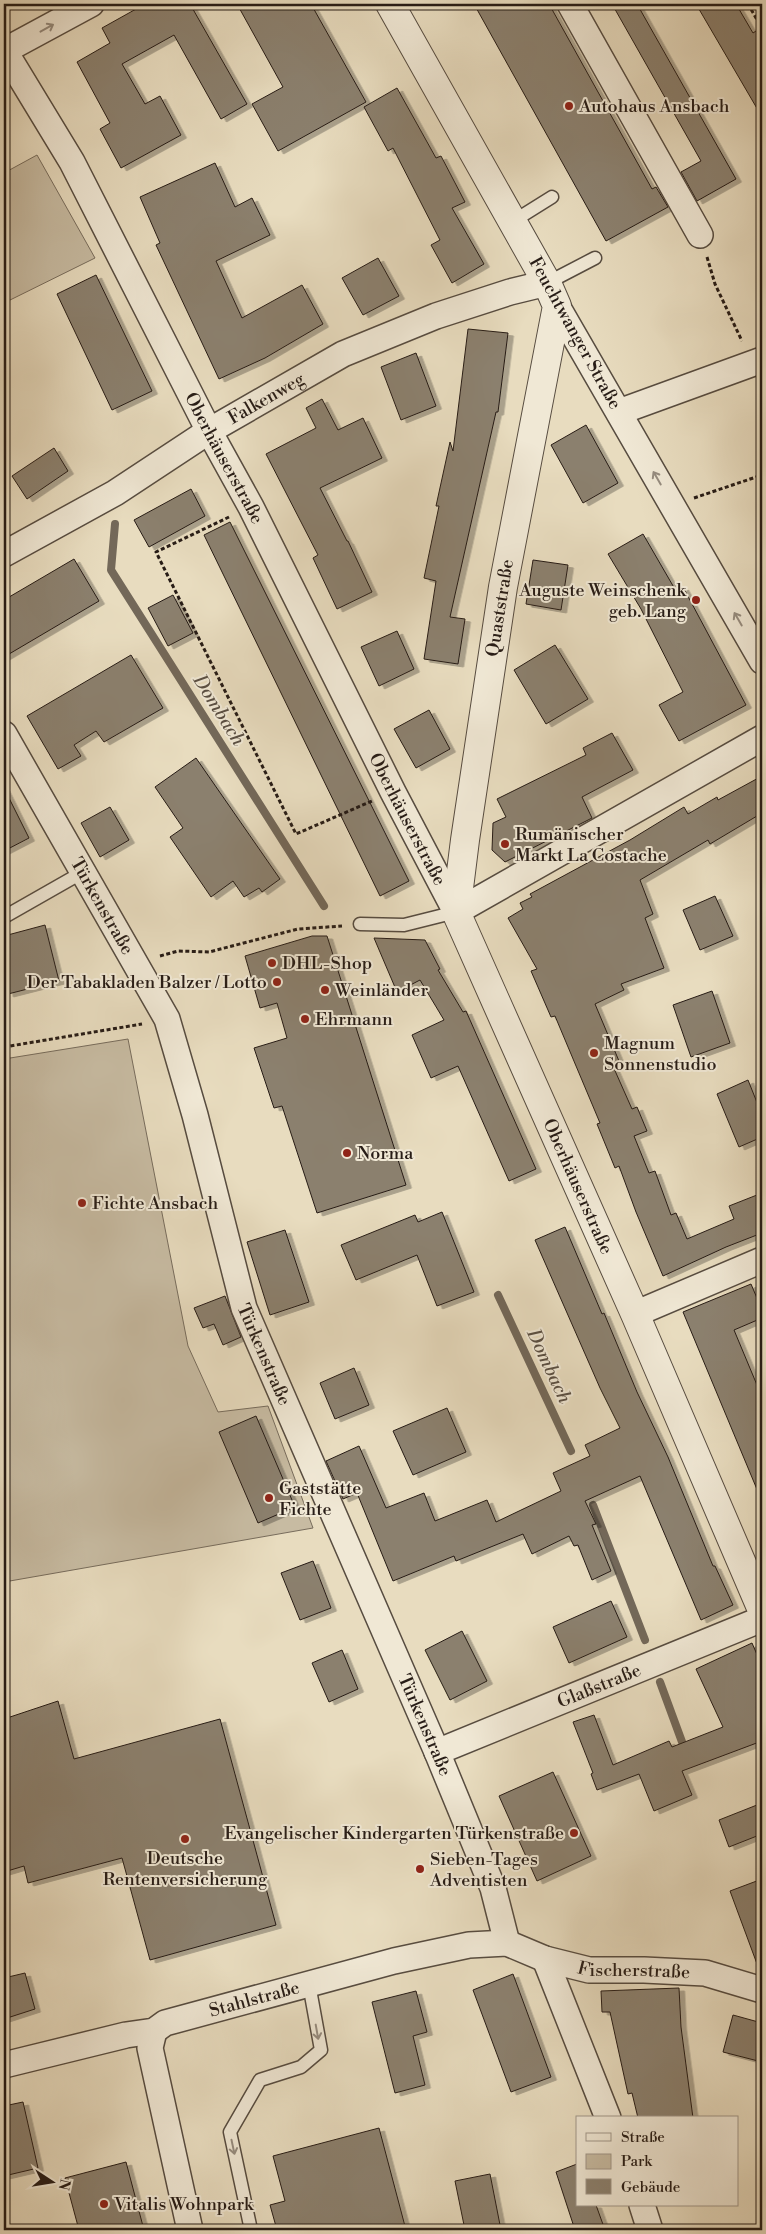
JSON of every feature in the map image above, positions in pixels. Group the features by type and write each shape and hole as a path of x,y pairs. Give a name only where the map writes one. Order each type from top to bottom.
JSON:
{"street":[{"name":"Oberhäuserstraße","path":"91,4 4,50 72,162 209,431 251,507 393,792 456,912 635,1314 762,1610"},
{"name":"Feuchtwanger Straße","path":"390,4 552,295 762,661"},
{"path":"570,4 700,235"},
{"name":"Falkenweg","path":"4,554 98,502 209,431 343,354 436,316 510,292 552,295"},
{"name":"Quaststraße","path":"456,912 466,830 503,586 552,295"},
{"path":"619,412 757,362"},
{"name":"Türkenstraße","path":"4,734 167,1019 244,1308 437,1752 492,1888 507,1943"},
{"path":"456,912 762,738"},
{"path":"635,1314 762,1260"},
{"name":"Glaßstraße","path":"437,1752 762,1619"},
{"name":"Fischerstraße","path":"507,1943 545,1959 589,1970 705,1973 762,1990"},
{"name":"Stahlstraße","path":"4,2065 126,2035 154,2031 165,2023 394,1961 469,1945 507,1943"},
{"path":"545,1959 607,2116"},
{"path":"154,2031 150,2048 190,2230"},
{"path":"642,2206 650,2230"}],"lane":[{"path":"512,222 552,197"},
{"path":"552,295 595,258"},
{"path":"4,917 83,872"},
{"path":"360,924 404,925 456,912"},
{"path":"251,2230 230,2132 260,2080 301,2066 321,2050 308,1984"}],"path":[{"path":"748,4 762,24"},
{"path":"700,235 715,284 757,362"},
{"path":"672,505 762,474"},
{"path":"251,507 156,552 296,834 393,792"},
{"path":"166,954 178,951 209,952 298,929 360,924"},
{"path":"4,1047 167,1019"}],"green space":[{"path":"37,155 95,258 4,303 4,173"},
{"name":"Fichte Ansbach","path":"128,1039 188,1346 218,1412 268,1406 313,1528 4,1582 4,1059"}],"building":[{"path":"145,4 190,4 247,104 221,119 174,35 122,64 145,104 160,96 181,135 121,168 100,129 110,123 77,62 110,43 102,28"},
{"path":"237,4 311,4 366,102 278,151 252,104 283,87"},
{"name":"Autohaus Ansbach","path":"474,4 549,4 652,189 656,187 668,207 606,241"},
{"path":"612,4 637,4 736,179 697,201 681,172 701,161"},
{"path":"696,4 736,4 753,33 762,27 762,117"},
{"path":"397,88 436,158 441,156 465,202 452,208 484,264 452,283 431,245 440,240 393,148 388,151 364,107"},
{"path":"215,163 235,207 252,198 270,235 216,261 242,318 302,285 323,324 265,358 219,379 156,245 160,243 140,197"},
{"path":"378,258 399,296 363,315 342,278"},
{"path":"96,275 152,391 112,410 57,294"},
{"path":"468,329 508,333 498,412 496,412 450,617 465,619 458,664 424,659 436,581 424,578 439,506 436,506 450,442 453,451"},
{"path":"416,353 436,406 401,420 381,367"},
{"path":"322,399 338,430 363,418 382,458 320,488 372,592 337,609 313,558 318,555 266,454 316,428 306,408"},
{"path":"586,425 618,483 583,503 551,445"},
{"path":"54,448 68,471 27,499 12,476"},
{"path":"191,489 205,516 149,547 134,520"},
{"path":"230,522 409,881 380,896 204,535"},
{"path":"643,534 676,591 683,587 746,705 679,741 659,705 683,692 641,609 608,554"},
{"path":"74,559 99,601 4,657 4,600"},
{"path":"533,560 568,565 561,610 526,604"},
{"path":"173,595 193,633 168,646 148,608"},
{"path":"397,631 414,669 379,686 361,647"},
{"path":"555,645 588,699 546,724 514,670"},
{"path":"131,655 163,708 104,742 96,731 74,745 81,756 58,769 27,716"},
{"path":"429,710 450,749 416,768 394,729"},
{"path":"612,733 633,770 582,797 592,818 505,862 492,850 493,823 506,817 497,799 586,755 583,748"},
{"path":"196,758 280,879 262,892 259,888 244,897 233,881 211,897 170,837 183,828 155,787"},
{"path":"762,776 762,813 710,844 708,840 640,880 653,914 645,918 664,968 621,984 624,990 595,1004 619,1061 612,1064 632,1109 637,1107 647,1131 634,1136 649,1173 655,1171 671,1215 676,1213 687,1239 734,1219 729,1206 762,1193 762,1233 726,1247 663,1276 619,1166 615,1168 597,1124 600,1123 555,1016 551,1017 531,971 537,969 508,918 523,909 520,903 532,897 530,894 630,840 684,807 688,814 717,797 718,800"},
{"path":"4,788 29,838 4,851"},
{"path":"110,807 129,840 100,857 81,823"},
{"path":"715,896 733,936 700,950 683,910"},
{"path":"45,925 59,981 8,994 4,978 4,936"},
{"name":"Norma","path":"312,936 327,936 406,1185 317,1213 282,1106 274,1108 254,1048 287,1038 277,1003 260,1008 245,956"},
{"path":"374,938 425,940 440,969 438,970 463,1012 466,1011 536,1169 509,1181 458,1066 431,1078 412,1035 444,1020 420,980 397,992"},
{"path":"712,991 730,1043 691,1057 673,1005"},
{"path":"748,1080 762,1115 762,1137 739,1147 717,1094"},
{"path":"442,1212 474,1292 437,1306 417,1255 356,1280 341,1245 415,1215 418,1222"},
{"path":"565,1227 602,1314 604,1313 637,1392 668,1457 713,1566 715,1566 733,1605 701,1620 640,1476 585,1501 596,1524 592,1525 611,1571 592,1580 578,1545 574,1546 569,1536 532,1554 523,1534 456,1561 454,1556 393,1581 357,1493 343,1499 326,1461 359,1446 386,1508 424,1493 435,1521 487,1500 496,1522 561,1491 553,1473 590,1456 585,1445 620,1428 600,1388 535,1240"},
{"path":"285,1230 309,1302 270,1315 247,1242"},
{"path":"751,1284 762,1310 762,1318 734,1330 762,1397 761,1499 683,1312"},
{"path":"225,1296 241,1337 223,1345 214,1324 203,1328 194,1308"},
{"path":"354,1368 369,1405 335,1419 320,1383"},
{"path":"447,1408 466,1452 413,1475 393,1431"},
{"path":"256,1416 295,1507 258,1523 219,1432"},
{"path":"313,1561 331,1608 300,1620 281,1573"},
{"path":"611,1601 627,1637 569,1663 553,1627"},
{"path":"462,1631 487,1681 450,1700 425,1650"},
{"path":"752,1643 762,1666 762,1741 682,1771 692,1795 654,1811 639,1774 597,1790 591,1774 593,1773 573,1722 594,1715 613,1765 669,1741 672,1747 723,1727 696,1669"},
{"path":"342,1650 358,1689 329,1702 312,1663"},
{"name":"Deutsche Rentenversicherung","path":"58,1701 74,1759 220,1719 276,1925 150,1960 122,1858 28,1883 24,1866 4,1872 4,1719"},
{"path":"553,1772 591,1856 537,1881 499,1796"},
{"path":"762,1803 762,1834 729,1847 719,1820"},
{"path":"762,1879 762,1972 760,1972 730,1891"},
{"path":"25,1973 35,2009 4,2019 4,1978"},
{"path":"513,1974 551,2077 511,2092 473,1990"},
{"path":"679,1988 681,2027 693,2116 638,2116 632,2093 628,2094 610,2012 602,2012 601,1991"},
{"path":"416,1991 427,2032 413,2036 425,2085 395,2093 372,2002"},
{"path":"733,2015 762,2023 762,2062 723,2052"},
{"path":"23,2102 38,2168 4,2176 4,2106"},
{"path":"379,2128 406,2230 277,2230 270,2205 285,2201 273,2156"},
{"name":"Vitalis Wohnpark","path":"126,2162 144,2230 79,2230 65,2178"},
{"path":"576,2164 576,2206 596,2206 605,2230 575,2230 556,2172"},
{"path":"490,2174 501,2230 465,2230 455,2181"}],"waterway":[{"name":"Dombach","path":"115,524 111,570 324,906"},
{"name":"Dombach","path":"498,1295 571,1451"},
{"name":"Dombach","path":"593,1505 645,1640"},
{"name":"Dombach","path":"660,1682 685,1750"}],"place":[{"name":"Autohaus Ansbach","path":"569,106"},
{"name":"Auguste Weinschenk geb. Lang","path":"696,600"},
{"name":"Rumänischer Markt La Costache","path":"505,844"},
{"name":"DHL-Shop","path":"272,963"},
{"name":"Der Tabakladen Balzer / Lotto","path":"277,982"},
{"name":"Weinländer","path":"325,990"},
{"name":"Ehrmann","path":"305,1019"},
{"name":"Magnum Sonnenstudio","path":"594,1053"},
{"name":"Norma","path":"347,1153"},
{"name":"Fichte Ansbach","path":"82,1203"},
{"name":"Gaststätte Fichte","path":"269,1498"},
{"name":"Evangelischer Kindergarten Türkenstraße","path":"574,1833"},
{"name":"Deutsche Rentenversicherung","path":"185,1839"},
{"name":"Sieben-Tages Adventisten","path":"420,1869"},
{"name":"Vitalis Wohnpark","path":"104,2204"}]}
